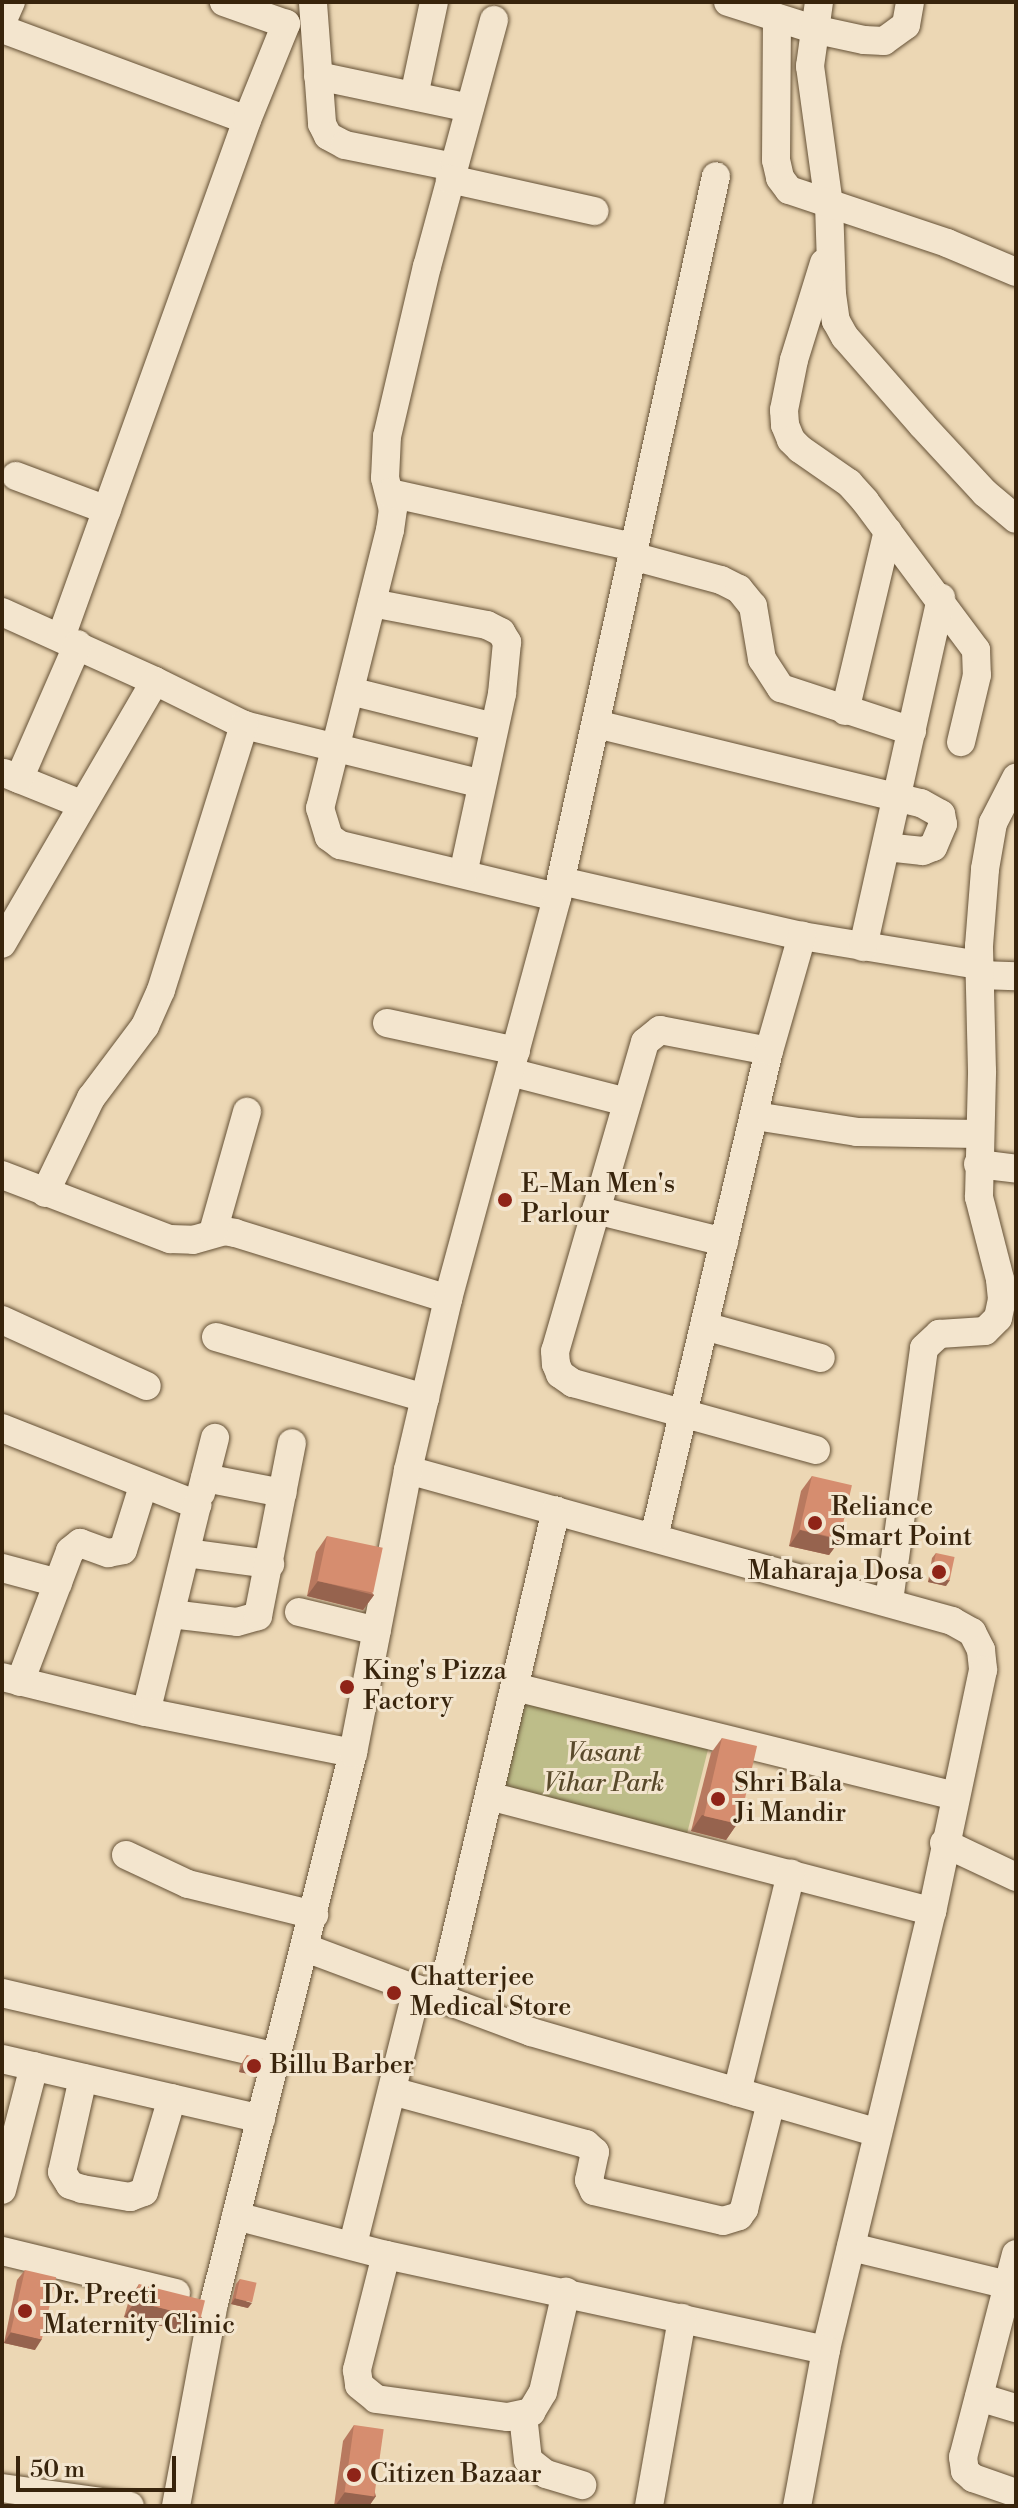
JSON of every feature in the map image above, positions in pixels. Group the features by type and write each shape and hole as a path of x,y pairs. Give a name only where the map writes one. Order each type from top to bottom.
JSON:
{"street":[{"path":"2,22 11,2"},
{"path":"224,2 286,24"},
{"path":"414,96 434,2"},
{"path":"728,2 777,18 816,16 864,40 884,41 906,25 910,2"},
{"path":"81,804 11,776 70,640 107,510 247,120 286,24 313,3"},
{"path":"313,3 322,124 335,142 594,211"},
{"path":"816,16 811,80 829,204 836,321 845,337 985,493 1016,519"},
{"path":"777,18 776,160 780,178 789,190 947,243 1016,272"},
{"path":"494,20 452,173 387,436 385,478 390,493 390,530 320,808 329,837 340,845 463,874 559,889 1016,976"},
{"path":"2,29 247,120"},
{"path":"318,76 470,108"},
{"path":"176,2506 214,2303 353,1753 408,1470 448,1299 559,889 716,176"},
{"path":"830,243 794,360 784,410 785,425 791,440 800,449 849,483 968,635 978,661 961,742"},
{"path":"16,476 107,510"},
{"path":"390,493 633,552 721,580 739,589 753,606 762,659 773,680 789,693 912,731"},
{"path":"845,711 888,531"},
{"path":"863,947 941,598"},
{"path":"372,603 487,625 501,632 508,654 463,874"},
{"path":"2,612 70,640 244,725 482,784"},
{"path":"2,944 155,681"},
{"path":"350,691 494,727"},
{"path":"596,724 934,807 943,824 933,847 923,851 886,847"},
{"path":"45,1193 91,1098 145,1026 161,990 244,725"},
{"path":"889,1601 924,1348 939,1334 985,1331 998,1318 1008,1290 1003,1242 979,1197 978,1134 982,1071 980,970 985,869 993,823 1016,778"},
{"path":"654,1537 769,1051 802,936"},
{"path":"387,1023 627,1102"},
{"path":"769,1051 660,1030 645,1042 555,1351 556,1364 560,1374 573,1383 683,1416 816,1450"},
{"path":"213,1232 247,1112"},
{"path":"755,1116 857,1132 978,1134"},
{"path":"978,1164 1016,1169"},
{"path":"2,1175 170,1239 193,1240 213,1232 235,1233 448,1299"},
{"path":"596,1210 724,1242"},
{"path":"2,1320 147,1386"},
{"path":"704,1326 821,1358"},
{"path":"216,1337 425,1398"},
{"path":"2,1428 197,1505"},
{"path":"146,1712 215,1438"},
{"path":"171,1614 250,1621 258,1616 263,1604 292,1443"},
{"path":"408,1470 889,1601 952,1621 972,1632 981,1650 983,1670 932,1911 826,2350 797,2506"},
{"path":"205,1478 283,1493"},
{"path":"143,1486 123,1550 108,1553 87,1543 76,1544 11,1679 146,1712 353,1753"},
{"path":"353,2244 392,2091 429,1994 489,1796 556,1510"},
{"path":"186,1553 270,1564"},
{"path":"2,1568 58,1583"},
{"path":"299,1612 377,1631"},
{"path":"515,1687 954,1796"},
{"path":"489,1796 932,1911"},
{"path":"944,1843 1016,1877"},
{"path":"126,1855 188,1884 314,1915"},
{"path":"737,2092 791,1874"},
{"path":"306,1948 531,2032 878,2133"},
{"path":"2,1993 278,2057"},
{"path":"2,2059 261,2119"},
{"path":"4,2177 34,2066"},
{"path":"83,2078 62,2172 70,2185 82,2189 130,2197 144,2192 172,2098"},
{"path":"392,2091 586,2144 595,2152 589,2180 594,2191 723,2221 739,2216 744,2209 771,2102"},
{"path":"236,2216 386,2255 826,2350"},
{"path":"851,2247 1012,2286"},
{"path":"2,2251 214,2303"},
{"path":"1016,2254 1012,2286 963,2457 965,2471 973,2478 1016,2493"},
{"path":"386,2255 357,2370 359,2385 366,2394 376,2399 508,2417 531,2412 543,2392 566,2292"},
{"path":"649,2506 682,2318"},
{"path":"979,2397 1016,2408"},
{"path":"523,2415 528,2460 546,2474 582,2485"},
{"path":"2,2488 130,2506"}],"green space":[{"name":"Vasant Vihar Park","path":"524,1698 709,1744 686,1839 500,1793"}],"building":[{"path":"812,1476 852,1485 840,1539 800,1530"},
{"path":"327,1536 383,1548 373,1593 317,1581"},
{"name":"Maharaja Dosa","path":"936,1553 955,1557 950,1580 931,1576"},
{"path":"722,1738 757,1746 739,1824 704,1816"},
{"path":"247,2055 263,2059 261,2065 246,2061"},
{"path":"25,2270 56,2277 42,2340 11,2332"},
{"path":"240,2279 257,2283 252,2302 236,2298"},
{"path":"139,2284 205,2300 201,2318 135,2301"},
{"path":"354,2425 384,2429 374,2497 345,2492"}],"place":[{"name":"E-Man Men's Parlour","path":"505,1200"},
{"name":"Reliance Smart Point","path":"815,1523"},
{"name":"Maharaja Dosa","path":"939,1572"},
{"name":"King's Pizza Factory","path":"347,1687"},
{"name":"Shri Bala Ji Mandir","path":"718,1799"},
{"name":"Chatterjee Medical Store","path":"394,1993"},
{"name":"Billu Barber","path":"254,2066"},
{"name":"Dr. Preeti Maternity Clinic","path":"25,2311"},
{"name":"Citizen Bazaar","path":"354,2475"}]}
